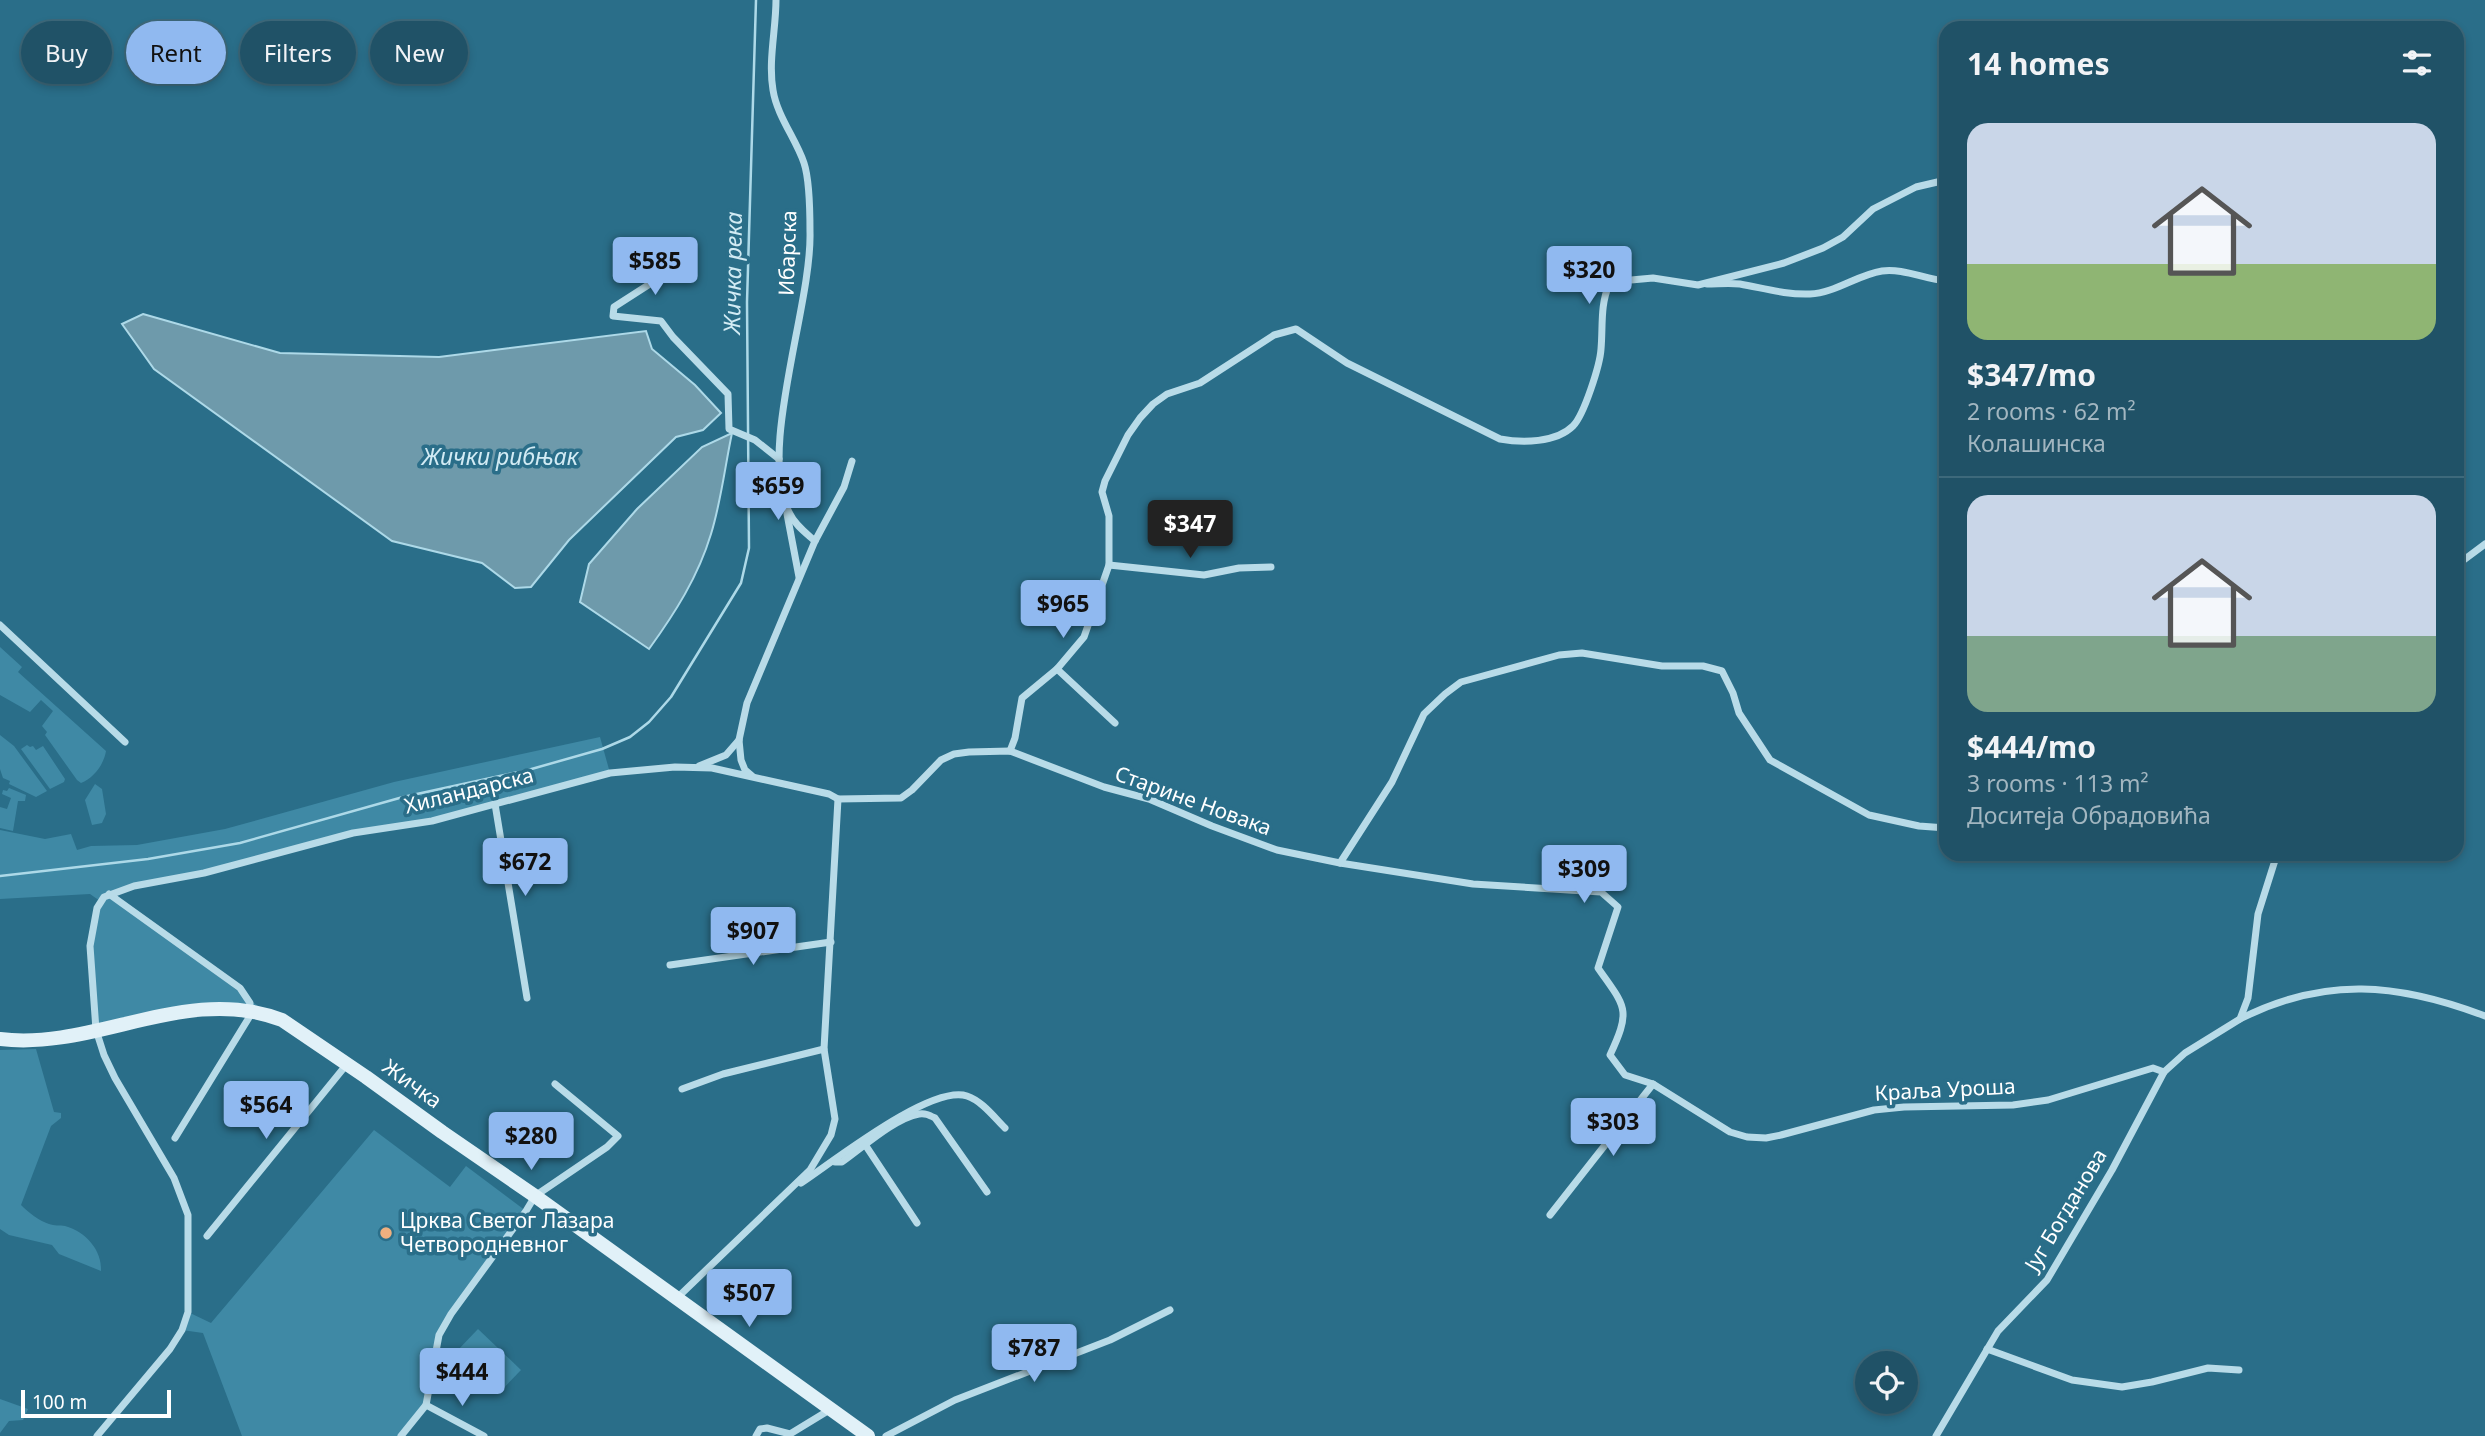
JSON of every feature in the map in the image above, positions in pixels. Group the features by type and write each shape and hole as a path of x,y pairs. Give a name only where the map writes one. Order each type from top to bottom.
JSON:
{"main road":[{"name":"Жичка","path":"0,1039 32,1040 96,1030 190,1010 215,1009 270,1015 291,1025 347,1063 868,1436"}],"street":[{"name":"Ибарска","path":"776,3 773,92 804,165 811,233 803,309 778,447 799,577"},
{"path":"1698,285 1784,262 1823,248 1843,237 1873,209 1916,187 1939,182"},
{"path":"674,264 656,280 614,307 613,316 656,320 665,325 673,337 725,390 729,401 729,429 755,440 779,459"},
{"path":"1010,751 1015,738 1021,698 1057,670 1083,637 1109,565 1110,516 1102,492 1128,435 1153,404 1167,394 1200,383 1274,335 1296,329 1347,363 1500,439 1518,442 1548,439 1574,426 1592,386 1601,352 1603,298 1609,285 1620,281 1653,278 1698,285 1736,284 1795,294 1812,294 1880,271 1894,271 1939,280"},
{"path":"755,778 745,770 741,760 739,740 747,703 815,541 844,487 852,460"},
{"name":"Ибарска","path":"786,506 796,523 815,541"},
{"path":"2464,560 2485,544"},
{"path":"1109,565 1204,575 1239,568 1271,567"},
{"path":"0,625 125,742"},
{"path":"1340,863 1392,782 1424,714 1445,694 1461,682 1559,655 1581,653 1662,666 1703,666 1721,671 1733,693 1739,713 1770,760 1869,815 1939,827"},
{"path":"1057,670 1115,723"},
{"path":"695,767 726,755 739,740"},
{"name":"Старине Новака","path":"838,799 901,798 941,761 954,754 969,751 1010,751 1104,787 1149,799 1277,850 1340,863"},
{"name":"Хиландарска","path":"109,894 134,886 204,873 353,833 432,821 610,773 712,768 829,794 838,799"},
{"path":"676,1298 810,1170 831,1135 835,1119 824,1049 838,799"},
{"path":"495,804 527,998"},
{"path":"2240,1019 2248,998 2258,914 2275,861"},
{"name":"Краља Уроша","path":"1340,863 1473,884 1601,892 1618,907 1598,968 1622,1003 1623,1026 1611,1055 1625,1075 1653,1084 1730,1132 1747,1137 1766,1138 1874,1110 2013,1105 2048,1100 2153,1068 2164,1072"},
{"path":"97,1436 170,1349 182,1330 188,1312 188,1215 174,1178 115,1078 96,1030 90,946 97,908 100,901 109,894 240,988 248,1000 251,1012 175,1138"},
{"path":"670,965 831,942"},
{"name":"Југ Богданова","path":"1936,1436 1998,1331 2047,1280 2112,1170 2164,1072 2185,1053 2262,1008 2307,993 2358,988 2401,991 2485,1016"},
{"path":"682,1089 723,1073 824,1049"},
{"path":"207,1236 347,1063"},
{"path":"401,1436 426,1405 439,1335 535,1196 607,1147 618,1136 555,1084"},
{"path":"1550,1214 1653,1084"},
{"path":"790,1190 887,1124 926,1103 946,1096 958,1094 969,1097 1005,1128"},
{"path":"834,1161 842,1162 896,1124 914,1115 928,1115 934,1118 987,1192"},
{"path":"866,1146 917,1223"},
{"path":"886,1436 954,1400 1110,1339 1170,1310"},
{"path":"1987,1349 2073,1380 2122,1387 2208,1368 2239,1370"},
{"path":"426,1405 484,1436"},
{"path":"756,1436 760,1429 767,1428 790,1434 831,1409"}],"shaded area":[{"path":"0,647 22,667 18,672 106,751 98,770 86,781 81,783 77,780 45,735 47,732 42,726 53,711 41,700 30,712 0,695"},
{"path":"0,735 14,746 47,791 36,797 9,784 10,781 3,778 0,769"},
{"path":"600,737 610,773 432,821 353,833 110,895 270,1015 239,1010 96,1030 90,946 100,901 90,894 0,899 0,830 45,839 71,834 77,850 91,846 137,845 225,829 394,782"},
{"path":"27,745 36,750 43,746 65,779 64,782 50,789 21,749"},
{"path":"95,784 102,789 106,814 102,823 92,825 85,800"},
{"path":"9,788 26,795 25,801 18,801 13,831 0,828 0,807 7,809 11,798 2,794 3,790 7,791"},
{"path":"36,1049 54,1112 61,1113 61,1118 51,1126 21,1205 41,1221 65,1226 86,1237 96,1249 101,1271 59,1254 52,1245 9,1235 0,1229 0,1050"},
{"path":"374,1130 450,1187 466,1166 526,1211 439,1335 426,1405 401,1436 242,1436 203,1333 182,1330 188,1312 211,1323"},
{"path":"478,1329 521,1370 499,1393 456,1352"},
{"path":"0,1399 28,1409 23,1420 9,1421 0,1433"}],"water":[{"name":"Жички рибњак","path":"143,314 280,353 439,357 646,331 652,349 695,385 721,413 703,430 676,437 569,540 531,587 515,588 482,563 392,541 154,369 122,324"},
{"path":"732,433 718,509 706,550 685,594 649,649 580,602 589,564 637,509 702,447"}],"waterway":[{"name":"Жичка река","path":"0,876 148,859 240,843 403,797 528,770 602,749 630,737 649,722 671,697 741,583 749,548 747,302 756,0"}],"place":[{"name":"Црква Светог Лазара Четвородневног","path":"386,1233"}]}
